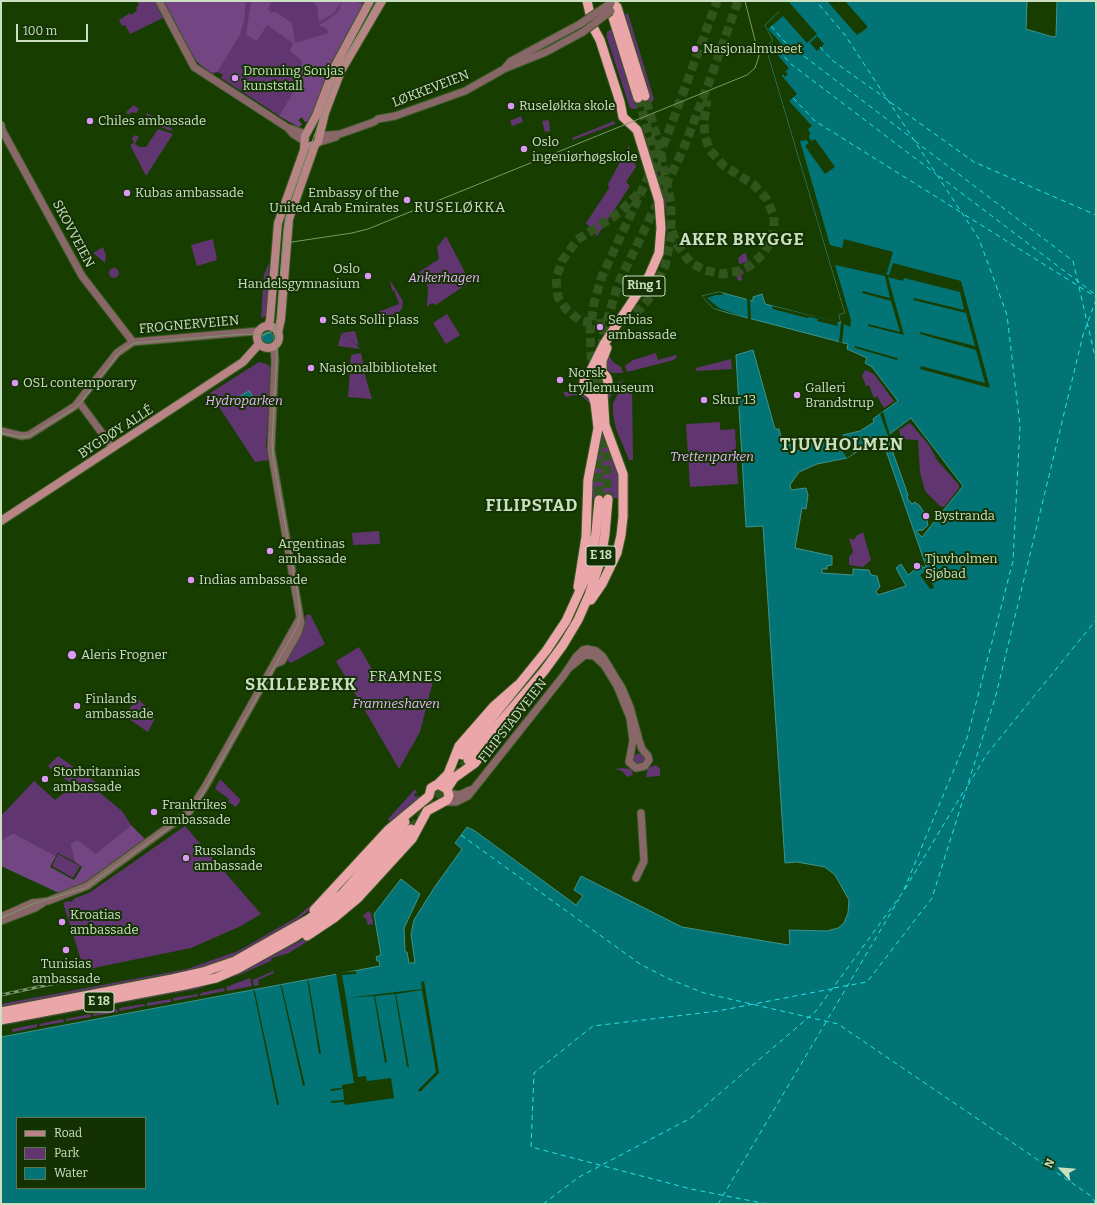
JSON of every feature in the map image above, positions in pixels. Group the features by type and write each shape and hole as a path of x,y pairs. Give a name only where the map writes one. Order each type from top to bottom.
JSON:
{"highway":[{"name":"Ring 1","path":"587,1 591,13 598,25 600,40 620,102 625,107 631,123 637,130 659,201 661,228 659,248 654,266 646,283 604,344 589,374"},
{"path":"615,5 641,97"},
{"name":"Ring 1","path":"602,373 604,356 623,317"},
{"path":"582,611 602,584 610,568 618,548 622,529 623,474 605,425 603,393 607,388 608,383 602,373 594,372 589,374 585,384 587,391 592,394 603,393"},
{"path":"576,599 584,554 588,480 598,428 595,403 592,394"},
{"name":"E 18","path":"603,500 605,534 600,559 582,611 563,645 525,693 464,759 459,746 480,721 518,685 546,651 562,628 576,599 591,563 603,500"},
{"path":"292,929 312,912 392,826 429,796 431,788 438,784 464,759"},
{"path":"278,947 298,942 334,918 358,898 412,839 425,814 445,797 464,759"},
{"path":"438,784 445,797"},
{"path":"429,796 432,801 445,797"},
{"name":"E 18","path":"1,1012 203,972 235,961 309,919 343,893 408,825 362,884 338,906 312,926 278,947 239,968 209,979 1,1020"}],"main road":[{"path":"370,1 335,66 306,137 278,223 270,320 268,326 258,333 259,344 271,348 279,340 278,333 282,319 289,219 341,71 382,1"},
{"path":"306,137 314,132 317,142"},
{"path":"306,137 310,146 317,142"},
{"path":"268,326 273,328 278,333"},
{"name":"BYGDØY ALLÉ","path":"1,522 244,362 259,344"},
{"name":"BYGDØY ALLÉ","path":"244,362 249,361 271,348"}],"street":[{"path":"159,1 194,67 288,128 306,137"},
{"path":"546,48 580,24 615,5"},
{"path":"546,48 583,32 615,5"},
{"name":"LØKKEVEIEN","path":"317,142 374,122 381,122 386,118 465,91 504,68 546,48"},
{"name":"SKOVVEIEN","path":"1,128 82,276 133,342"},
{"name":"FROGNERVEIEN","path":"1,432 22,436 29,435 79,402 117,353 133,342 142,340 258,333"},
{"path":"1,921 87,886 188,812 196,803 300,618 298,598 271,450 271,348"},
{"path":"79,402 113,448"},
{"name":"FILIPSTADVEIEN","path":"445,797 453,802 462,800 468,796 583,650 592,650 603,657 622,688 642,749 647,753 649,758 647,764 642,768 636,768 631,764 629,756 632,751 632,729 628,711 617,686 604,665 594,656 585,656 569,668"},
{"path":"632,751 642,749"},
{"path":"636,878 644,861 641,813"},
{"path":"1,917 32,904 43,903"}],"green space":[{"path":"137,1 154,1 163,18 130,34 125,25 122,26 119,20 130,13 131,15 137,11 136,8 139,5"},
{"path":"164,1 366,1 331,63 310,120 305,122 302,117 298,120 302,124 299,127 284,119 221,78 223,75 217,72 213,74 200,65 192,55"},
{"path":"628,13 654,99 652,102 635,109 630,108 607,38 607,32 613,28 647,96 642,70 624,15"},
{"path":"134,105 139,109 136,113 132,112 128,115 126,112"},
{"path":"147,113 172,129 172,131 160,127 156,121 146,115"},
{"path":"521,116 523,122 512,126 510,121"},
{"path":"549,120 550,131 545,132 542,121"},
{"path":"614,121 615,124 573,140 572,138"},
{"path":"158,129 173,134 146,176 130,145 134,143 132,138 135,135 139,137 135,143 136,145 146,147"},
{"path":"643,129 665,197 667,213 641,130"},
{"path":"629,146 636,167 626,182 630,186 597,236 586,223 609,188 608,184"},
{"path":"667,216 668,225 667,242"},
{"name":"Ankerhagen","path":"446,236 470,282 436,305 432,303 427,307 428,287 419,272 439,259 437,247"},
{"path":"213,239 217,260 197,266 191,245"},
{"path":"103,247 106,255 105,263 93,253"},
{"path":"744,253 746,254 748,262 739,264 738,258"},
{"path":"269,263 267,315 262,318 264,275"},
{"path":"112,268 116,268 118,269 118,277 112,278 109,275 109,271"},
{"path":"742,269 744,273 741,275 742,280 738,281 735,270"},
{"path":"390,280 403,301 402,308 398,314 378,316 378,312 399,304 394,290 392,291"},
{"path":"447,314 460,335 446,344 433,323"},
{"path":"355,331 359,346 341,333"},
{"path":"341,334 353,341 360,349 338,346"},
{"path":"361,353 372,399 348,397 351,355"},
{"path":"656,353 658,360 676,355 677,357 674,360 627,372 625,366 633,360"},
{"path":"609,355 613,362 621,367 623,373 612,373 606,369 605,365"},
{"path":"731,359 732,369 696,371 696,368"},
{"name":"Hydroparken","path":"259,362 267,364 272,369 266,446 269,460 255,462 210,393"},
{"path":"865,370 874,374 894,401 884,408 877,396 874,398 869,385 866,386 862,376"},
{"path":"594,378 598,378 602,384 598,390 594,390 590,386 590,382"},
{"path":"624,380 614,389 607,404 606,398 610,390 617,383"},
{"path":"632,384 633,460 629,460 616,429 613,415 613,403 621,388"},
{"path":"577,391 587,395 592,406 583,397 575,395 566,397 563,392"},
{"path":"597,408 620,470 621,498 589,498"},
{"path":"608,417 629,475 629,516 625,538 623,538 626,488 608,426"},
{"name":"Trettenparken","path":"720,422 720,430 735,429 738,484 690,487 686,424"},
{"path":"910,423 929,445 937,460 959,485 959,488 944,507 940,506 925,491 920,472 918,440 901,439 899,430"},
{"path":"379,531 380,544 353,545 352,533"},
{"path":"863,532 871,560 863,567 849,565 849,557 853,552 849,538 854,540 856,536"},
{"path":"310,614 325,644 291,663 286,660 304,629 306,615"},
{"name":"Framneshaven","path":"359,647 372,669 378,672 433,681 420,732 399,769 336,661"},
{"path":"138,699 155,715 148,732 123,715"},
{"path":"639,753 643,755 645,759 643,763 639,765 635,763 633,759 635,755"},
{"path":"58,756 103,787 99,792 122,811 131,825 96,855 78,840 70,843 75,862 58,853 56,856 13,833 1,841 1,816 34,781 55,800 73,786 71,783 56,774 48,766"},
{"path":"656,765 660,769 660,776 646,777 648,768"},
{"path":"615,769 631,769 633,775 627,777 622,771"},
{"path":"220,779 241,800 236,807 228,802 229,799 215,789"},
{"path":"415,789 417,793 414,794 415,797 419,796 421,799 390,823 388,819"},
{"path":"185,826 261,914 241,926 191,948 84,970 63,903 68,901 71,902 75,898 89,893"},
{"path":"384,828 309,911 283,929 231,957 205,967 1,1007 1,1004 187,969 238,951 297,917 313,903"},
{"path":"58,854 80,866 73,878 52,866"},
{"path":"394,864 374,889 330,927 289,953 272,958 271,961 239,975 197,989 1,1026 1,1024 130,1000 231,976 314,934"},
{"path":"368,911 371,913 373,924 368,925 366,918 362,917"},
{"path":"273,971 274,973 258,980 259,985 254,986 253,980"},
{"path":"250,978 252,986 227,991 226,987"},
{"path":"224,988 225,991 200,996 201,993"},
{"path":"198,994 198,996 174,1001 173,998"},
{"path":"171,999 171,1002 147,1006 147,1003"},
{"path":"144,1004 145,1006 120,1011 119,1008"},
{"path":"117,1009 118,1012 93,1016 93,1014"},
{"path":"90,1014 91,1017 66,1021 66,1019"},
{"path":"63,1019 64,1022 40,1026 39,1024"},
{"path":"37,1024 37,1027 13,1032 12,1029"}],"shaded area":[{"path":"164,1 246,1 244,21 240,35 217,72 210,72 196,61"},
{"path":"251,1 269,1 271,4 268,9 271,13 276,12 292,23 295,43 329,33 326,28 318,25 338,12 342,1 355,1 363,5 331,63 310,120 305,122 302,117 298,120 302,124 299,127 279,116 298,85 302,61 290,51 293,43 267,25 257,41 246,35"},
{"path":"313,1 341,2 333,14 319,22 317,7"},
{"path":"131,825 146,840 101,875 63,895 1,866 1,841 13,833 56,856 50,867 74,880 82,867 75,862 70,843 78,840 96,854"}],"water":[{"path":"779,1 1027,1 1026,29 1053,37 1056,36 1057,1 1096,1 1096,1204 1,1204 1,1037 380,966 376,957 381,955 374,914 401,879 420,894 404,928 405,952 407,952 409,963 415,963 411,934 414,920 434,888 462,849 455,843 467,827 475,831 576,905 583,896 574,890 581,876 682,927 788,945 790,943 789,930 827,931 838,928 844,923 848,913 849,900 835,875 825,867 797,862 785,863 763,526 746,527 736,355 753,350 775,429 779,429 784,448 789,444 794,446 794,451 806,447 809,443 860,431 874,422 873,419 898,401 872,367 865,363 867,358 847,349 848,344 725,312 713,308 702,296 719,292 753,301 753,297 762,294 765,304 841,323 839,315 845,313 766,47 773,40 765,25 779,12","holes":["911,418 963,486 922,537 916,531 923,530 928,525 926,516 920,506 915,502 912,504 907,498 908,495 887,436","882,439 926,566 924,568 921,565 908,575 901,564 896,568 906,586 878,595 876,591 880,587 877,576 871,575 869,570 853,569 853,575 822,573 822,569 827,569 827,566 832,565 832,556 795,548 802,508 806,509 808,495 806,488 791,490 790,485 799,472 817,464 847,458 866,446"]},
{"path":"268,332 272,334 274,338 272,342 268,344 264,342 262,338 264,334"},
{"path":"249,391 253,397 241,405 237,398"}],"pier":[{"path":"779,1 788,1 817,34 807,43 783,16 768,29 781,43 778,47 780,49 777,51 775,49 774,51 789,68 785,72 788,74 785,77 783,74 782,76 797,94 789,101 812,126 808,129 810,133 809,138 812,141 815,139 835,167 825,174 805,146 809,143 806,140 800,141 830,245 842,248 844,239 893,252 887,273 885,274 889,275 893,263 961,281 990,388 920,369 921,366 985,383 976,350 920,334 920,332 975,346 966,313 913,300 914,298 964,310 960,292 904,278 903,281 888,277 904,335 868,326 868,324 900,332 891,301 862,293 863,291 890,298 885,276 835,265 851,320 850,327 844,324 842,343 839,342 841,323 839,315 845,313 766,47 773,40 765,25 779,12 775,7"},
{"path":"827,1 845,1 867,26 867,28 857,35"},
{"path":"817,36 824,44 817,51 810,43"},
{"path":"719,292 723,293 723,295 716,295 707,298 719,308 741,316 713,308 702,296"},
{"path":"747,298 750,299 751,320 748,319"},
{"path":"772,306 838,322 837,326 817,321 818,319 810,317 807,318 773,309"},
{"path":"855,346 898,358 897,360 855,348"},
{"path":"883,412 890,435 888,436 880,414"},
{"path":"841,433 854,453 847,458 832,435"},
{"path":"928,570 934,588 930,589 920,575"},
{"path":"356,971 356,974 342,975 358,1077 366,1076 367,1081 391,1078 394,1098 345,1105 344,1102 331,1103 331,1101 344,1100 343,1089 331,1091 330,1089 342,1088 342,1085 354,1083 336,973"},
{"path":"307,978 309,983 321,1054 319,1054"},
{"path":"424,981 439,1073 420,1092 418,1090 436,1072 422,990 396,994 409,1067 407,1067 395,994 375,996 387,1062 385,1063 374,996 346,998 422,989 421,982"},
{"path":"280,983 305,1085 303,1086"},
{"path":"253,988 255,992 279,1105 277,1105"}],"ferry route":[{"path":"543,1204 579,1177 691,1118 816,1011 903,892 967,738 1013,561 1020,426 1007,315 979,239 845,35 816,1"},
{"path":"771,26 784,41 913,139"},
{"path":"772,44 791,64 936,174"},
{"path":"820,47 833,61 888,100"},
{"path":"793,98 815,121 962,213"},
{"path":"890,102 974,162 1096,215"},
{"path":"915,141 1073,261 1096,361"},
{"path":"939,176 1096,295"},
{"path":"965,215 1096,297"},
{"path":"834,988 867,982 932,898 996,695 1083,335 1096,300"},
{"path":"968,785 987,754 1096,620"},
{"path":"905,889 965,789"},
{"path":"461,835 640,964 669,979 704,993 838,1024 1091,1196 1096,1204"},
{"path":"718,1204 899,899"},
{"path":"767,1204 691,1189 531,1147 534,1073 593,1026 718,1011 831,989"}],"tunnel":[{"path":"593,401 590,332 594,303 602,276 666,139 717,1"},
{"path":"602,348 603,334 618,284 683,150 738,1"},
{"path":"638,194 619,213 577,240 562,261 556,278 558,297 566,309 579,320 604,324 617,321 631,315 641,308 651,296 665,266 671,237 671,203 659,145 645,96"},
{"path":"638,98 651,140 664,195"},
{"path":"672,231 678,246 690,262 704,270 722,274 739,271 750,266 764,253 772,239 774,216 766,198 754,185 723,165 710,150 705,137 704,122 707,100"},
{"path":"600,365 602,400"},
{"path":"604,425 608,499"},
{"path":"597,446 599,500"},
{"path":"411,829 468,760"}],"tram line":[{"path":"1,918 33,904 85,888 188,814 200,798 298,625 300,614 298,595 273,458 272,442 277,351 276,332 284,228 290,201 336,77 377,1"},
{"path":"282,253 286,245 292,242 352,233 368,229 747,75 755,68 759,56 745,1"},
{"path":"1,433 21,437 29,436 73,409 82,401 120,352 134,343 243,334 264,335 272,331 276,324"}],"railway":[{"path":"1,995 84,977"}],"place":[{"name":"Nasjonalmuseet","path":"695,49"},
{"name":"Dronning Sonjas kunststall","path":"235,78"},
{"name":"Ruseløkka skole","path":"511,106"},
{"name":"Chiles ambassade","path":"90,121"},
{"name":"Oslo ingeniørhøgskole","path":"524,149"},
{"name":"Kubas ambassade","path":"127,193"},
{"name":"Embassy of the United Arab Emirates","path":"407,200"},
{"name":"Oslo Handelsgymnasium","path":"368,276"},
{"name":"Sats Solli plass","path":"323,320"},
{"name":"Serbias ambassade","path":"600,327"},
{"name":"Nasjonalbiblioteket","path":"311,368"},
{"name":"Norsk tryllemuseum","path":"560,380"},
{"name":"OSL contemporary","path":"15,383"},
{"name":"Galleri Brandstrup","path":"797,395"},
{"name":"Skur 13","path":"704,400"},
{"name":"Bystranda","path":"926,516"},
{"name":"Argentinas ambassade","path":"270,551"},
{"name":"Tjuvholmen Sjøbad","path":"917,566"},
{"name":"Indias ambassade","path":"191,580"},
{"name":"Aleris Frogner","path":"72,655"},
{"name":"Finlands ambassade","path":"77,706"},
{"name":"Storbritannias ambassade","path":"45,779"},
{"name":"Frankrikes ambassade","path":"154,812"},
{"name":"Russlands ambassade","path":"186,858"},
{"name":"Kroatias ambassade","path":"62,922"},
{"name":"Tunisias ambassade","path":"66,950"}],"district":[{"name":"RUSELØKKA","path":"460,208"},
{"name":"AKER BRYGGE","path":"742,240"},
{"name":"TJUVHOLMEN","path":"842,445"},
{"name":"FILIPSTAD","path":"532,506"},
{"name":"FRAMNES","path":"406,677"},
{"name":"SKILLEBEKK","path":"301,685"}]}
